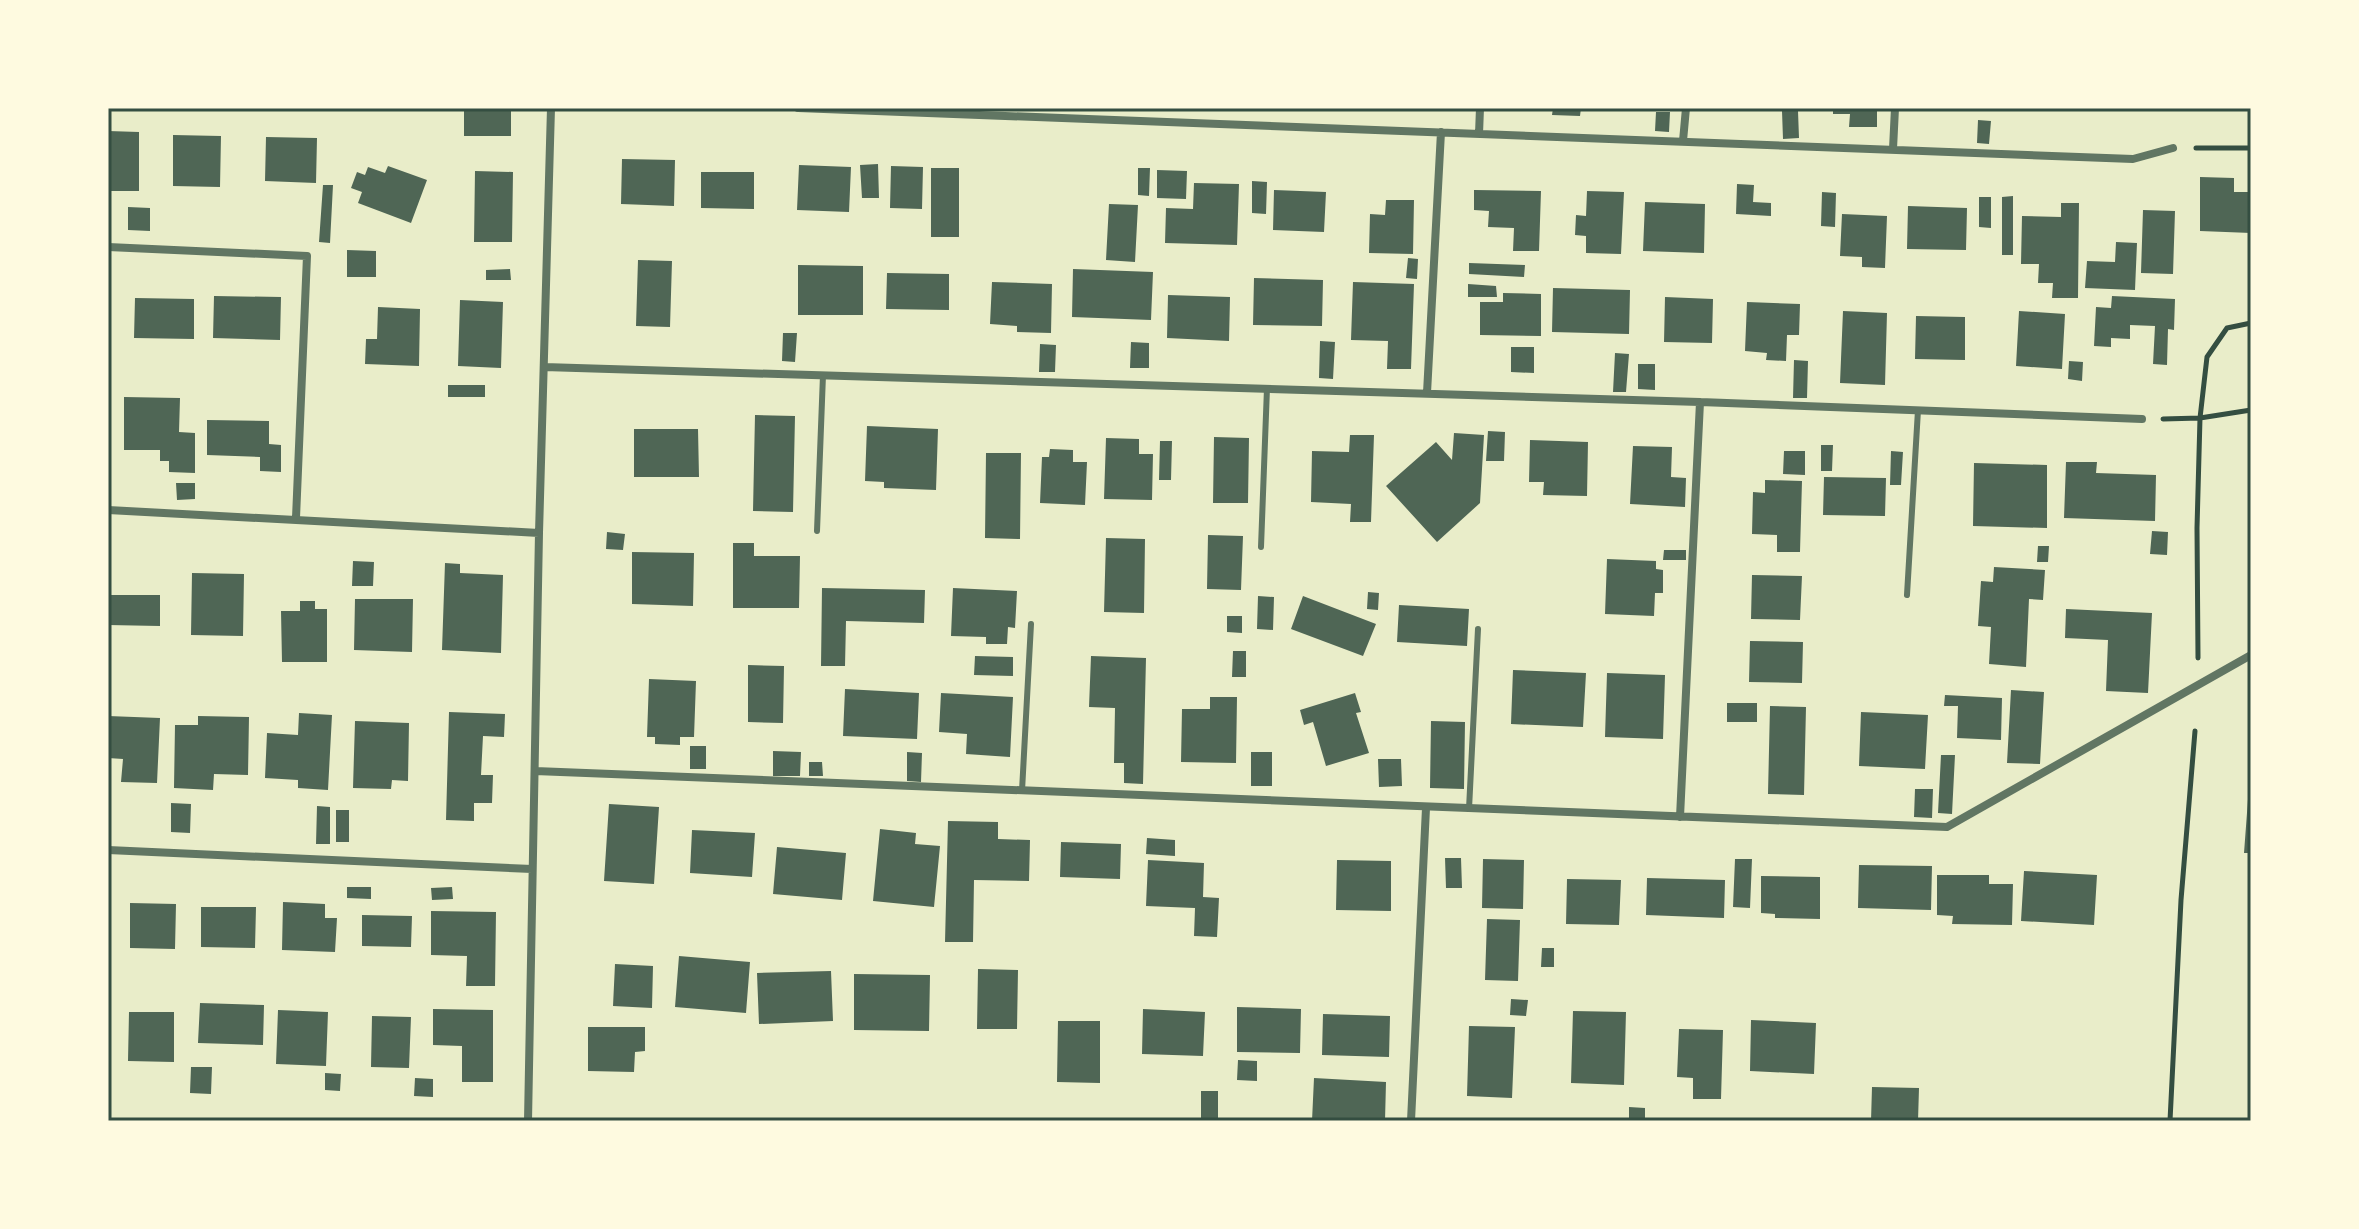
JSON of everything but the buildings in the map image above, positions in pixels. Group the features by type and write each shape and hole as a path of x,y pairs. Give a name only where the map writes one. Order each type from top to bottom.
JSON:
{"street":[{"path":"528,1121 551,108"},
{"path":"798,108 1020,112 1479,134 2133,159 2173,148"},
{"path":"1479,134 1480,108"},
{"path":"1683,141 1686,108"},
{"path":"1893,149 1895,108"},
{"path":"1427,393 1441,132"},
{"path":"108,247 307,256 296,518"},
{"path":"544,367 1427,393 2142,419"},
{"path":"1680,817 1700,402"},
{"path":"108,510 539,533"},
{"path":"535,771 1947,827 2251,655"},
{"path":"1411,1121 1426,808"},
{"path":"108,850 532,869"}],"lane":[{"path":"817,531 823,375"},
{"path":"1261,547 1267,388"},
{"path":"1907,595 1918,410"},
{"path":"1022,791 1031,624"},
{"path":"1469,809 1478,629"}],"path":[{"path":"2173,148 2251,148"},
{"path":"2198,670 2200,418 2207,357 2227,328 2251,323"},
{"path":"2142,419 2200,418 2251,410"},
{"path":"2170,1121 2181,900 2195,731"}]}
